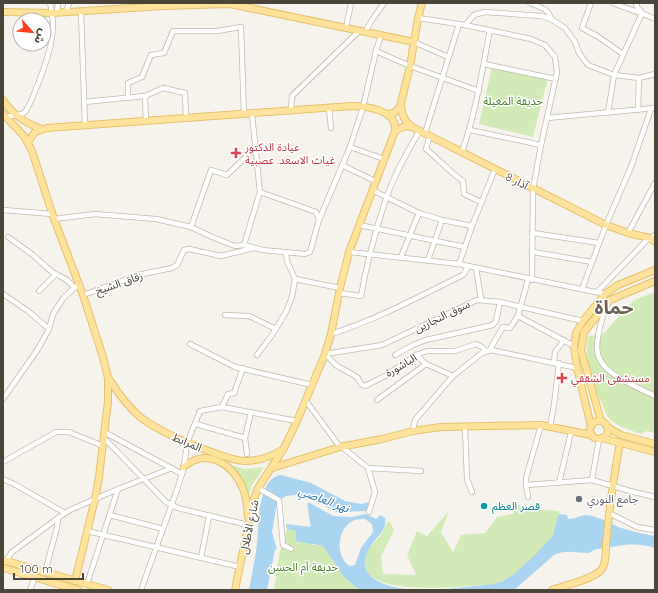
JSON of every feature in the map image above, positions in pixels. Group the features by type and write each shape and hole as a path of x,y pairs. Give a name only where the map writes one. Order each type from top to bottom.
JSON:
{"main road":[{"path":"3,12 66,12 221,3 237,5 414,42"},
{"path":"412,127 402,116 401,104 422,3"},
{"path":"3,100 15,115 27,123 42,129 329,108 363,107 388,114 396,112 401,104"},
{"path":"388,114 395,122 395,131 405,126 412,127"},
{"path":"4,115 28,142 36,162 77,285 83,295 105,362 108,378 108,401 95,499 75,581"},
{"name":"8 آذار","path":"412,127 606,225 628,233 654,238"},
{"path":"28,142 32,135 42,129"},
{"name":"شارع الأطلال","path":"235,590 248,523 261,489 297,421 325,354 331,334 349,252 395,131"},
{"path":"591,434 591,426 577,368 574,346 576,334 583,321 605,294 618,285 655,270"},
{"path":"655,281 616,297 606,304 584,332 581,350 601,422 621,435 655,444"},
{"name":"المرابط","path":"108,378 125,402 139,416 155,427 187,442 230,459 244,461 265,458 284,448"},
{"path":"591,426 595,422 601,422"},
{"path":"272,468 341,447 413,431 441,427 541,425 571,432 591,434 594,438 620,442 655,452"},
{"path":"601,438 606,434 607,427"},
{"path":"552,590 598,573 603,566 606,554 608,516 620,442"},
{"path":"184,467 189,462 201,458 214,459 226,465 236,475 243,488 247,502 248,523"},
{"path":"5,561 108,590"},
{"path":"3,568 75,590"}],"street":[{"path":"50,3 55,12"},
{"path":"4,115 22,114 27,109 47,62 52,43 55,12 58,3"},
{"path":"66,12 69,3"},
{"path":"346,28 351,3"},
{"path":"291,110 292,96 362,31 384,3"},
{"path":"530,3 550,13 551,19"},
{"path":"591,3 582,28 597,36 622,54"},
{"path":"613,3 655,18"},
{"path":"636,3 637,7 642,13"},
{"path":"81,11 84,126"},
{"path":"465,25 474,15 485,12 541,16 551,19 565,28 575,42 579,53 588,65 614,74 640,78 655,74"},
{"path":"608,113 614,74 642,13"},
{"path":"418,18 465,25 531,39 545,45 552,52 556,62 556,79 533,189 533,252 530,279 519,307 518,316 510,328 504,327 488,351"},
{"path":"295,279 360,296 370,253 386,198 398,171 425,133 459,24"},
{"path":"128,98 128,83 142,77 151,56 164,53 173,31 217,31 240,27 244,115"},
{"path":"462,152 470,130 479,91 490,30"},
{"path":"3,210 53,216 95,214 156,219 190,227 236,246 244,245 263,250 305,254 310,252 319,220 350,147 363,107 381,35"},
{"path":"414,42 448,57"},
{"path":"376,51 410,66 479,91"},
{"path":"484,64 556,79"},
{"path":"638,110 640,78"},
{"path":"84,102 145,96 163,88 185,93 186,118"},
{"path":"145,96 146,122"},
{"path":"329,108 331,128"},
{"path":"547,118 653,108 582,289"},
{"path":"244,245 260,192 252,114"},
{"path":"470,130 541,145"},
{"path":"425,133 426,149 438,158 451,173 463,181 464,194 481,202"},
{"path":"190,227 211,170 227,175 256,147"},
{"path":"350,147 384,159"},
{"path":"342,165 375,181"},
{"path":"459,264 481,202 495,170"},
{"path":"628,233 655,183"},
{"path":"372,190 419,213 442,220 472,226"},
{"path":"260,192 316,212 319,220"},
{"path":"401,257 419,213"},
{"path":"428,260 442,220"},
{"path":"359,225 464,247"},
{"path":"533,233 599,243"},
{"path":"3,399 38,349 49,329 53,314 64,297 77,285 56,274 8,237"},
{"path":"598,291 654,238"},
{"name":"زقاق الشيخ","path":"83,295 138,275 172,268 177,265 184,250 221,256 255,248"},
{"path":"257,355 276,329 286,312 292,297 295,279 287,261 286,252"},
{"path":"349,252 370,253 459,264 598,291 605,294"},
{"path":"533,252 592,262"},
{"path":"331,334 394,309 461,276 464,274 468,266"},
{"path":"476,268 481,299"},
{"path":"39,291 56,274"},
{"path":"3,294 28,311 49,329"},
{"name":"سوق النجارين","path":"325,354 382,345 472,301 481,299 583,321"},
{"path":"395,356 413,345 426,340 493,325 496,321 500,302"},
{"path":"606,304 596,348 600,362 606,369 615,375 655,396"},
{"path":"225,315 249,316 276,329"},
{"path":"518,316 574,346"},
{"path":"588,326 595,327 599,332"},
{"path":"550,427 554,405 556,363 555,352 564,340"},
{"path":"190,344 235,367 312,385"},
{"name":"الباشورة","path":"325,354 337,366 358,378 365,386 385,376 416,355 427,351 455,351 476,344 482,346 488,351"},
{"path":"413,431 414,420 453,376 482,353 488,351 577,368"},
{"path":"416,355 426,364 453,376"},
{"path":"377,400 426,364"},
{"path":"222,407 228,394 234,393 242,368"},
{"path":"306,401 341,447 368,468 421,471"},
{"path":"141,590 182,474 187,442 196,424 200,411 222,407 297,421"},
{"path":"247,454 245,438 251,412"},
{"path":"196,424 245,438"},
{"path":"528,497 526,478 541,425"},
{"path":"465,427 467,479 472,492"},
{"path":"3,462 56,432 69,432 103,446"},
{"path":"559,483 571,432"},
{"path":"104,435 182,474"},
{"path":"104,435 143,480 161,499 171,506 210,516 248,523"},
{"path":"592,480 601,438"},
{"path":"5,561 12,552 65,513 118,489 172,468"},
{"path":"368,468 375,492 369,512"},
{"path":"3,479 65,513"},
{"path":"526,486 592,480 612,487 655,497"},
{"path":"87,584 118,489"},
{"path":"261,489 279,500 283,545 291,549"},
{"path":"110,515 163,529"},
{"path":"201,558 210,516"},
{"path":"608,516 637,526 655,530"},
{"path":"45,572 57,528 58,518"},
{"path":"87,530 240,567"},
{"path":"30,590 35,577"}],"green space":[{"name":"حديقة المغيلة","path":"492,67 548,78 533,137 479,124"},
{"path":"655,292 655,433 647,431 640,434 618,425 606,415 590,370 587,343 589,336 603,334 634,300"},
{"path":"225,464 246,469 264,467 251,487 246,503 245,490 240,477"},
{"path":"517,504 528,509 559,511 559,520 553,534 544,546 523,567 503,581 495,584 445,588 412,587 382,582 371,576 365,568 365,557 369,548 382,533 389,520 394,530 381,556 383,574 416,575 407,555 417,531 427,536 449,511 441,532 453,552 461,535 485,533 497,517 513,514"},
{"name":"حديقة أم الحسن","path":"287,529 296,531 313,545 323,546 344,577 357,588 363,590 274,590 279,555"}],"water":[{"name":"نهر العاصي","path":"281,475 311,483 345,501 362,504 369,502 366,511 336,512 310,498 295,495 286,496 280,500 276,508 272,532 277,549 275,550 267,590 249,590 257,544 259,515 263,493 273,478"},
{"path":"307,503 310,503 333,516 351,517 366,514 376,519 380,515 385,518 385,526 383,530 370,547 365,558 365,567 369,575 376,580 395,587 414,590 363,590 357,588 344,577 323,546 296,541 296,531 287,529 286,524 310,527 311,525","holes":["357,519 365,519 372,524 373,532 361,548 355,565 350,566 345,562 340,549 341,535 344,528 349,523"]},
{"path":"559,514 567,515 568,519 586,515 618,527 655,536 655,548 643,545 626,545 598,549 589,553 558,553 514,590 437,590 494,584 513,575 536,554 553,535"}],"place":[{"name":"عيادة الدكتور غياث الاسعد. عصبية","path":"236,153"},
{"name":"مستشفى الشققي","path":"562,378"},
{"name":"جامع النوري","path":"579,499"},
{"name":"قصر العظم","path":"484,506"}],"district":[{"name":"حماة","path":"614,307"}]}
